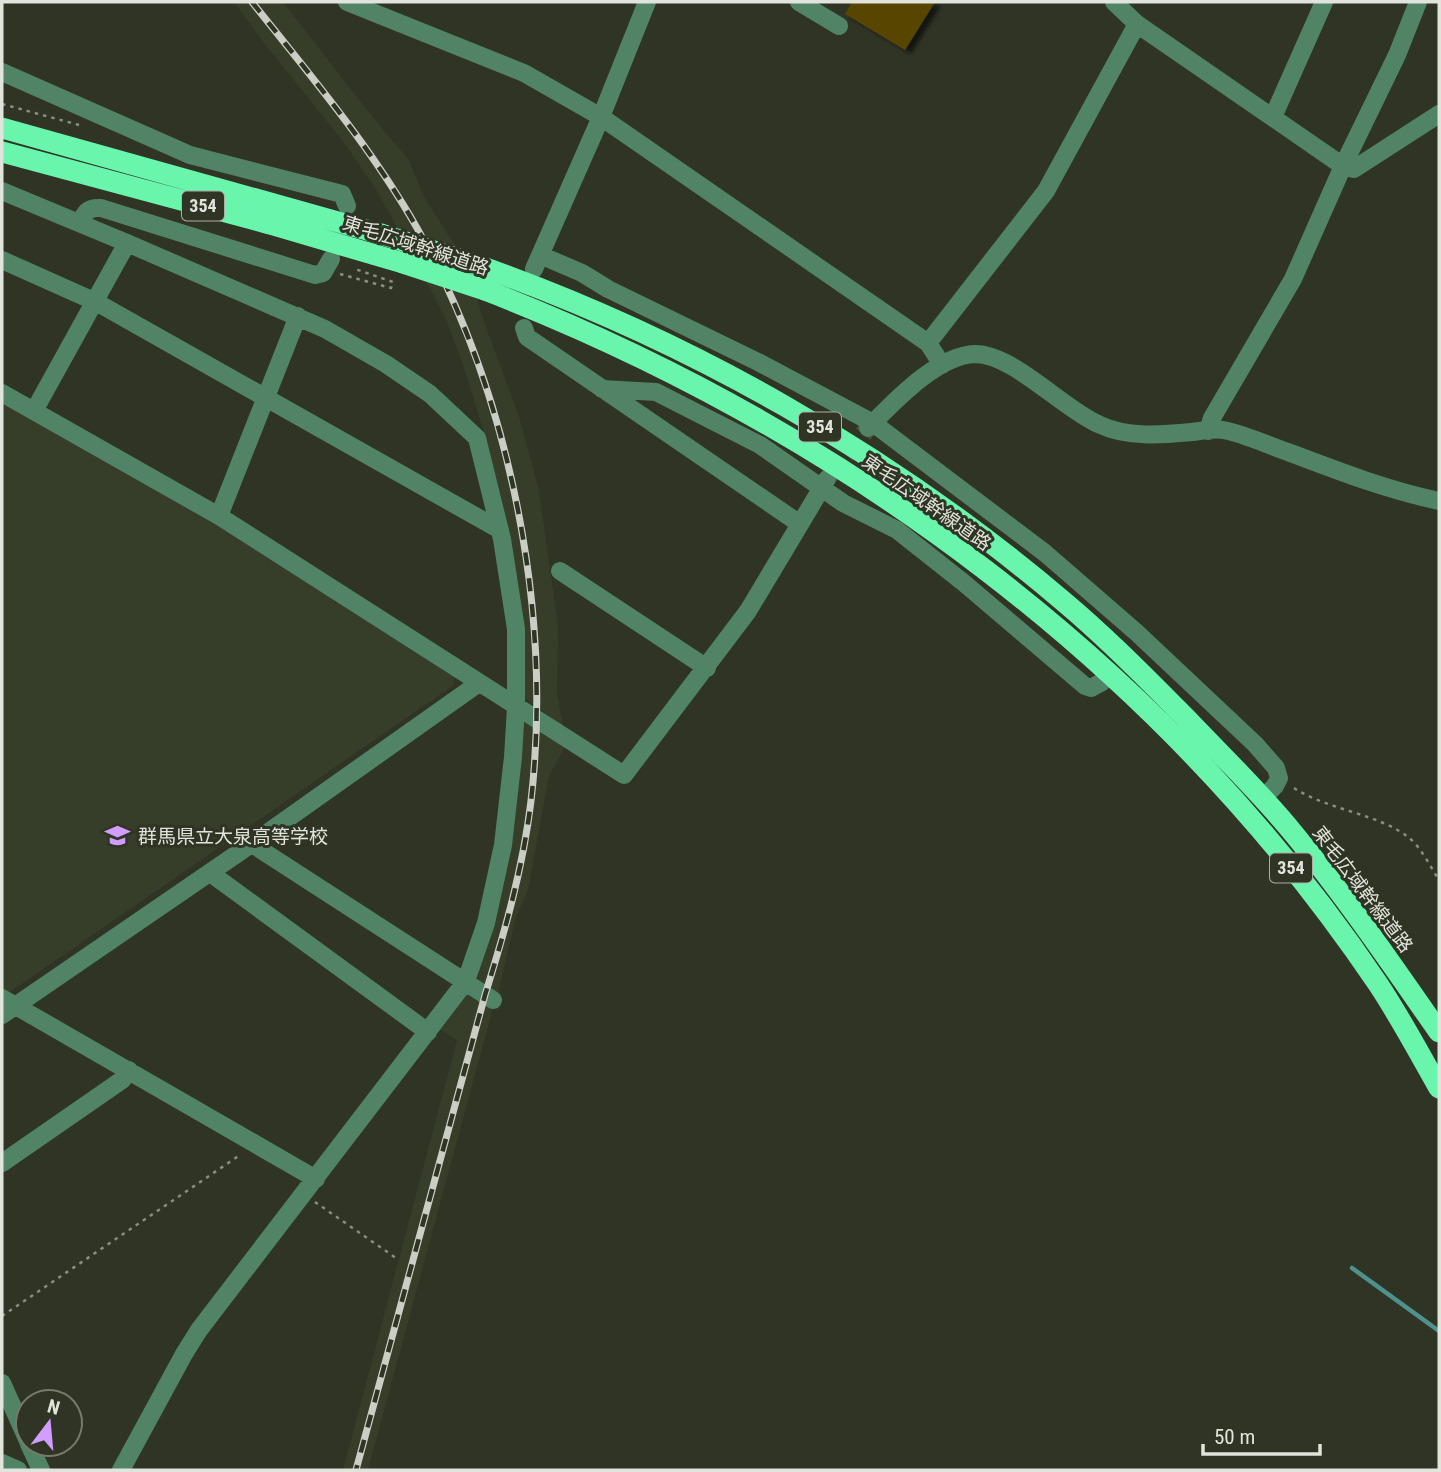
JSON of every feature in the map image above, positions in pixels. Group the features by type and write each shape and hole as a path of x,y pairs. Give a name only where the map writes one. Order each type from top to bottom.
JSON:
{"highway":[{"name":"東毛広域幹線道路","path":"2,128 381,234 541,289 634,328 753,388 861,451 957,516 1063,601 1125,656 1292,832 1348,904 1439,1032"},
{"name":"東毛広域幹線道路","path":"2,152 270,224 485,290 665,370 768,425 863,482 995,578 1111,674 1212,774 1276,848 1379,985 1439,1088"}],"street":[{"path":"347,2 524,74 601,117 928,343 943,365"},
{"path":"647,2 601,117 537,262 582,273 608,289 758,362 870,426 1045,553 1136,632 1255,744 1276,768 1279,778 1262,799"},
{"path":"799,2 839,26"},
{"path":"1114,2 1137,24 1343,166 1354,169 1439,114"},
{"path":"1273,117 1324,2"},
{"path":"1208,430 1212,418 1293,279 1418,2"},
{"path":"928,343 1046,191 1137,24"},
{"path":"2,72 190,155 345,200"},
{"path":"2,191 298,316 352,344 419,387 474,433 500,530 516,629 513,757 503,845 486,923 467,981 184,1354 121,1470"},
{"path":"80,223 86,211 101,208 315,275 323,273 331,259"},
{"path":"34,411 127,243"},
{"path":"2,260 96,302 500,530"},
{"path":"219,516 298,316"},
{"path":"524,328 527,338 800,524"},
{"path":"870,426 917,382 959,357 976,354 996,358 1016,368 1077,414 1121,432 1166,435 1221,429 1390,489 1439,501"},
{"path":"601,389 656,392 760,445 825,484 844,503 897,530 1085,686 1091,688 1111,674"},
{"path":"2,393 219,516 624,775 748,611 825,484"},
{"path":"560,571 707,668"},
{"path":"316,1179 129,1070 6,1006 253,843 479,683"},
{"path":"253,843 493,1000"},
{"path":"217,878 428,1032"},
{"path":"2,1163 121,1080 129,1070"},
{"path":"2,1383 14,1410"},
{"path":"2,1464 18,1470"}],"path":[{"path":"341,275 391,288 393,282 355,270 355,262"},
{"path":"1279,778 1304,795 1392,827 1409,838 1439,880"},
{"path":"2,1315 257,1144"},
{"path":"304,1195 396,1258"}],"shaded area":[{"path":"234,2 283,2 409,160 423,195 468,266 484,322 519,416 539,490 558,625 557,694 563,727 522,696 485,436 445,317 376,189 342,140"},
{"name":"群馬県立大泉高等学校","path":"2,403 225,528 454,677 454,685 10,992 2,988"},
{"path":"521,721 529,723 565,747 549,776 528,890 515,920 498,994 476,982 479,973 476,971"},
{"path":"468,990 493,1008 368,1470 343,1470 457,1040 439,1029"}],"building":[{"path":"852,2 935,2 905,50 845,14"}],"waterway":[{"path":"1352,1268 1439,1331"}],"tunnel":[{"path":"829,476 868,428"}],"railway":[{"path":"252,2 339,112 380,169 417,228 450,293 477,361 500,433 517,506 529,580 536,655 536,729 531,801 518,875 356,1470"}],"place":[{"name":"群馬県立大泉高等学校","path":"118,836"}]}
